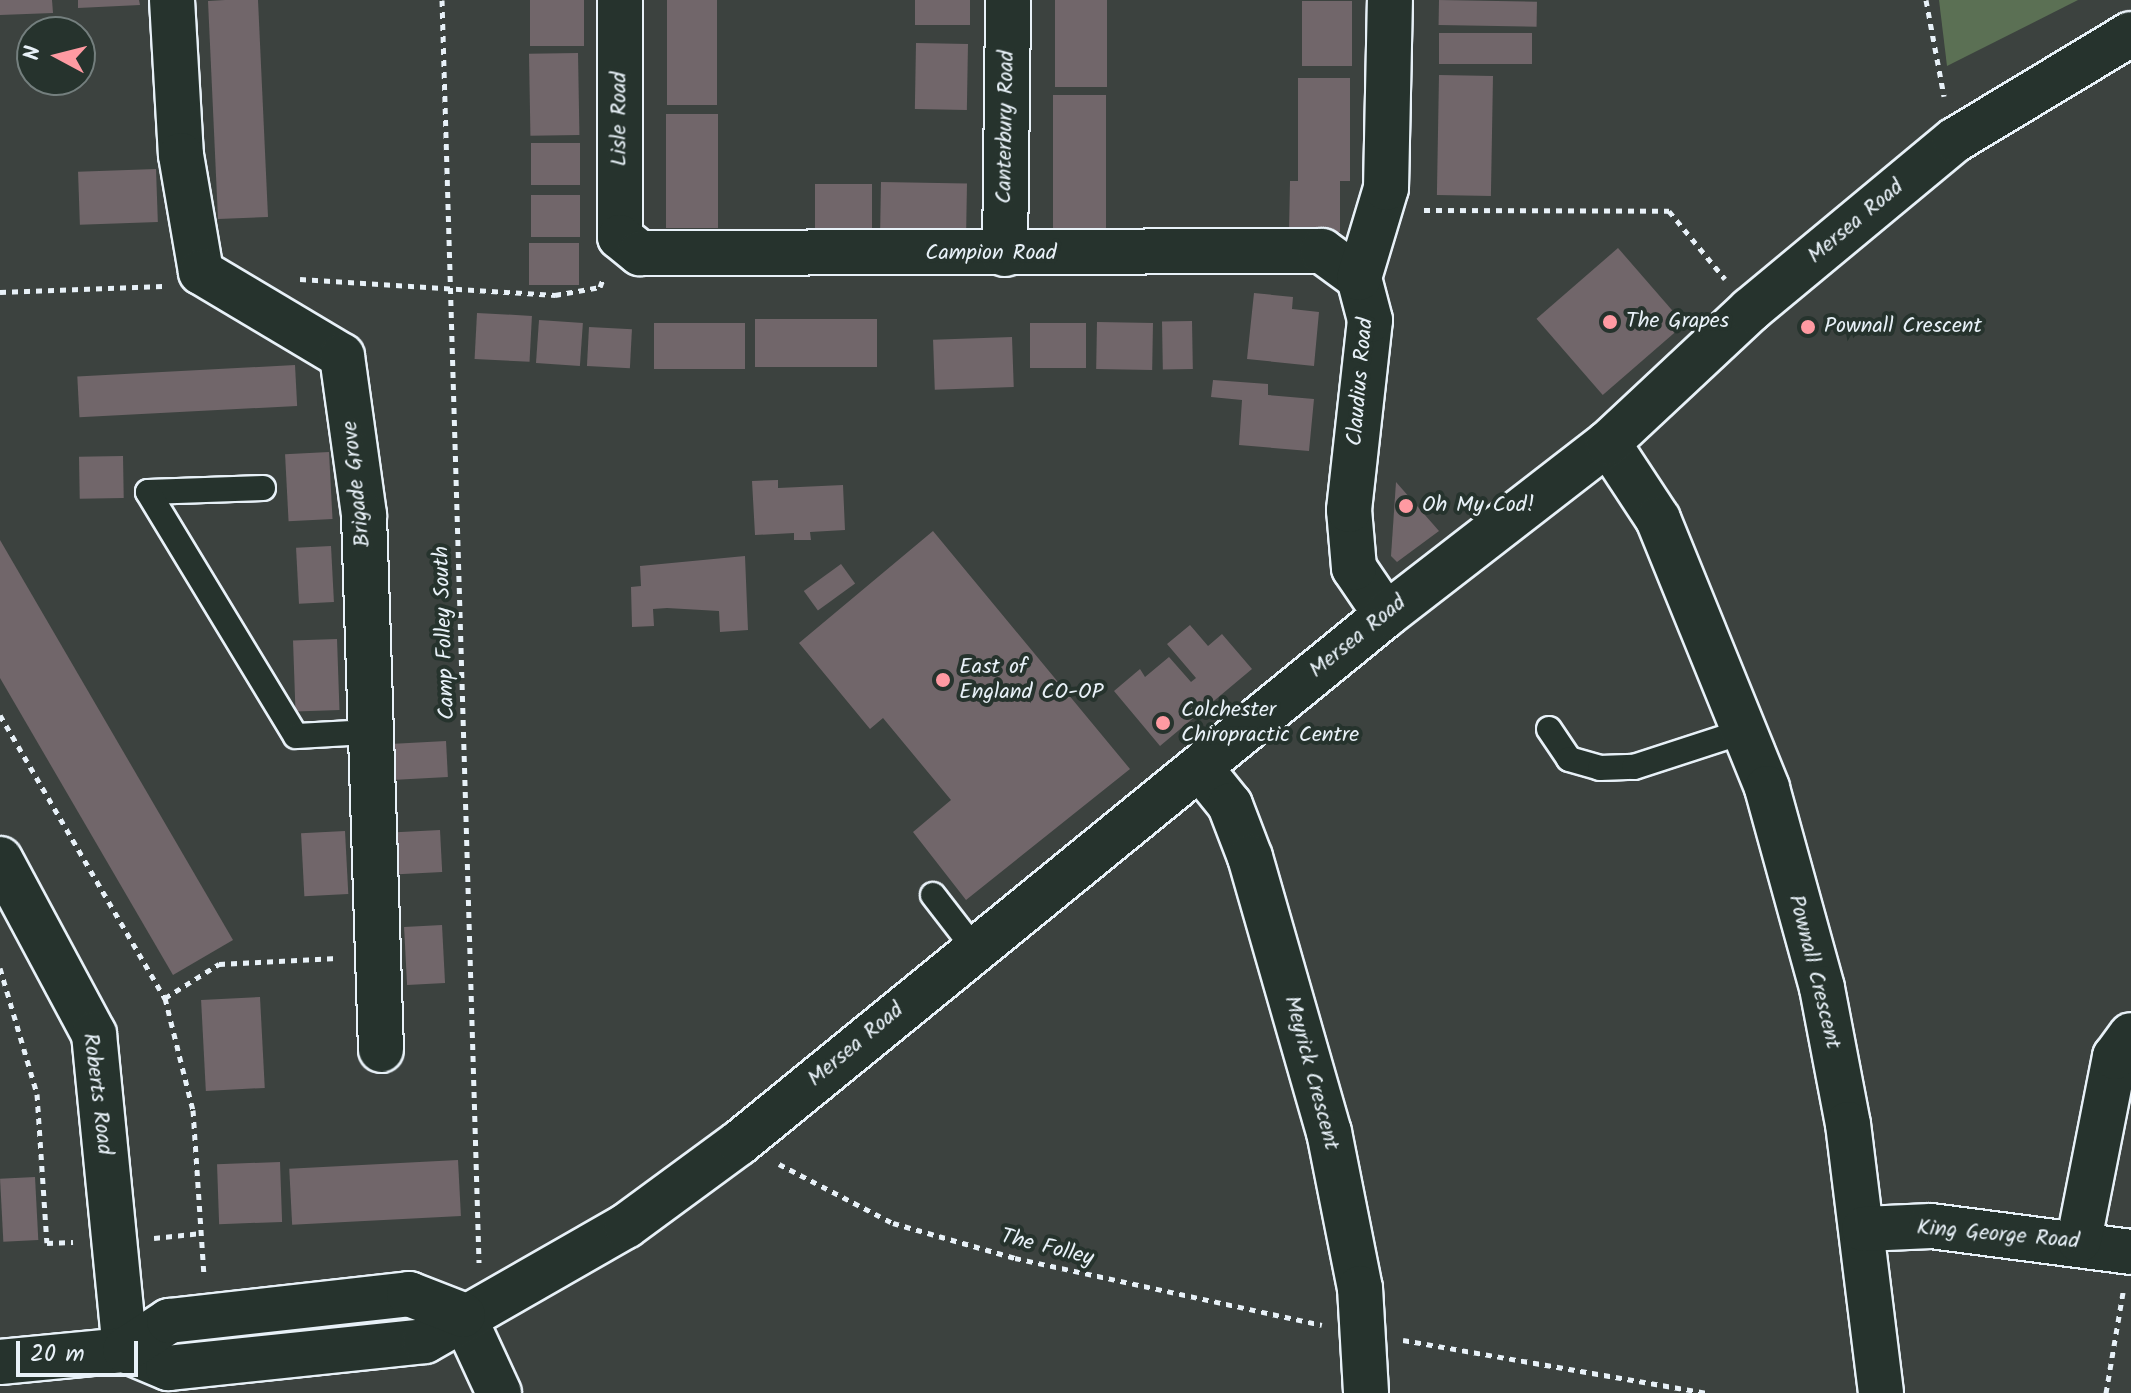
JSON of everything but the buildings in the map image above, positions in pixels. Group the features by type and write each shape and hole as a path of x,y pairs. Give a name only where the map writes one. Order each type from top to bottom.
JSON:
{"street":[{"name":"Brigade Grove","path":"172,0 181,155 201,272 342,356 364,515 367,732 381,1050"},
{"name":"Lisle Road","path":"620,0 620,237"},
{"name":"Canterbury Road","path":"1005,254 1008,0"},
{"path":"1359,278 1383,210 1390,0"},
{"name":"Mersea Road","path":"125,1350 168,1368 425,1341 463,1315 626,1226 739,1143 974,948 1201,769 1386,615 1608,443 1750,310 1955,140 2131,34"},
{"name":"Campion Road","path":"620,237 640,253 1322,251 1359,278"},
{"name":"Claudius Road","path":"1359,278 1370,320 1348,544 1354,568 1386,615"},
{"name":"Pownall Crescent","path":"1608,443 1658,519 1767,788 1822,988 1864,1229 1881,1393"},
{"name":"Meyrick Crescent","path":"1201,769 1230,805 1279,951 1329,1132 1366,1334 1366,1393"},
{"name":"Roberts Road","path":"0,859 94,1034 125,1350"},
{"path":"2079,1240 2115,1057 2131,1035"},
{"name":"King George Road","path":"1864,1229 1931,1226 2079,1240 2130,1252"},
{"name":"Mersea Road","path":"0,1362 125,1350 169,1321 409,1294 463,1315"},
{"path":"463,1315 499,1393"}],"lane":[{"path":"263,488 148,492 296,736 367,732"},
{"path":"1549,729 1569,759 1600,768 1634,767 1742,732"},
{"path":"933,895 974,948"}],"path":[{"name":"Camp Folley South","path":"442,0 448,291 482,1200 479,1265"},
{"path":"1926,0 1955,140"},
{"path":"1383,210 1669,211 1750,310"},
{"path":"448,291 572,295 600,287 620,237"},
{"path":"0,715 165,998 193,1110 207,1316"},
{"path":"165,998 219,964 378,956"},
{"name":"The Folley","path":"739,1143 893,1223 1015,1258 1366,1334 1708,1393"},
{"path":"2106,1393 2130,1252"}],"green space":[{"path":"1939,0 2078,0 1947,66"}],"place":[{"name":"The Grapes","path":"1610,322"},
{"name":"Pownall Crescent","path":"1808,327"},
{"name":"Oh My Cod!","path":"1406,506"},
{"name":"East of England CO-OP","path":"943,680"},
{"name":"Colchester Chiropractic Centre","path":"1163,723"}]}
